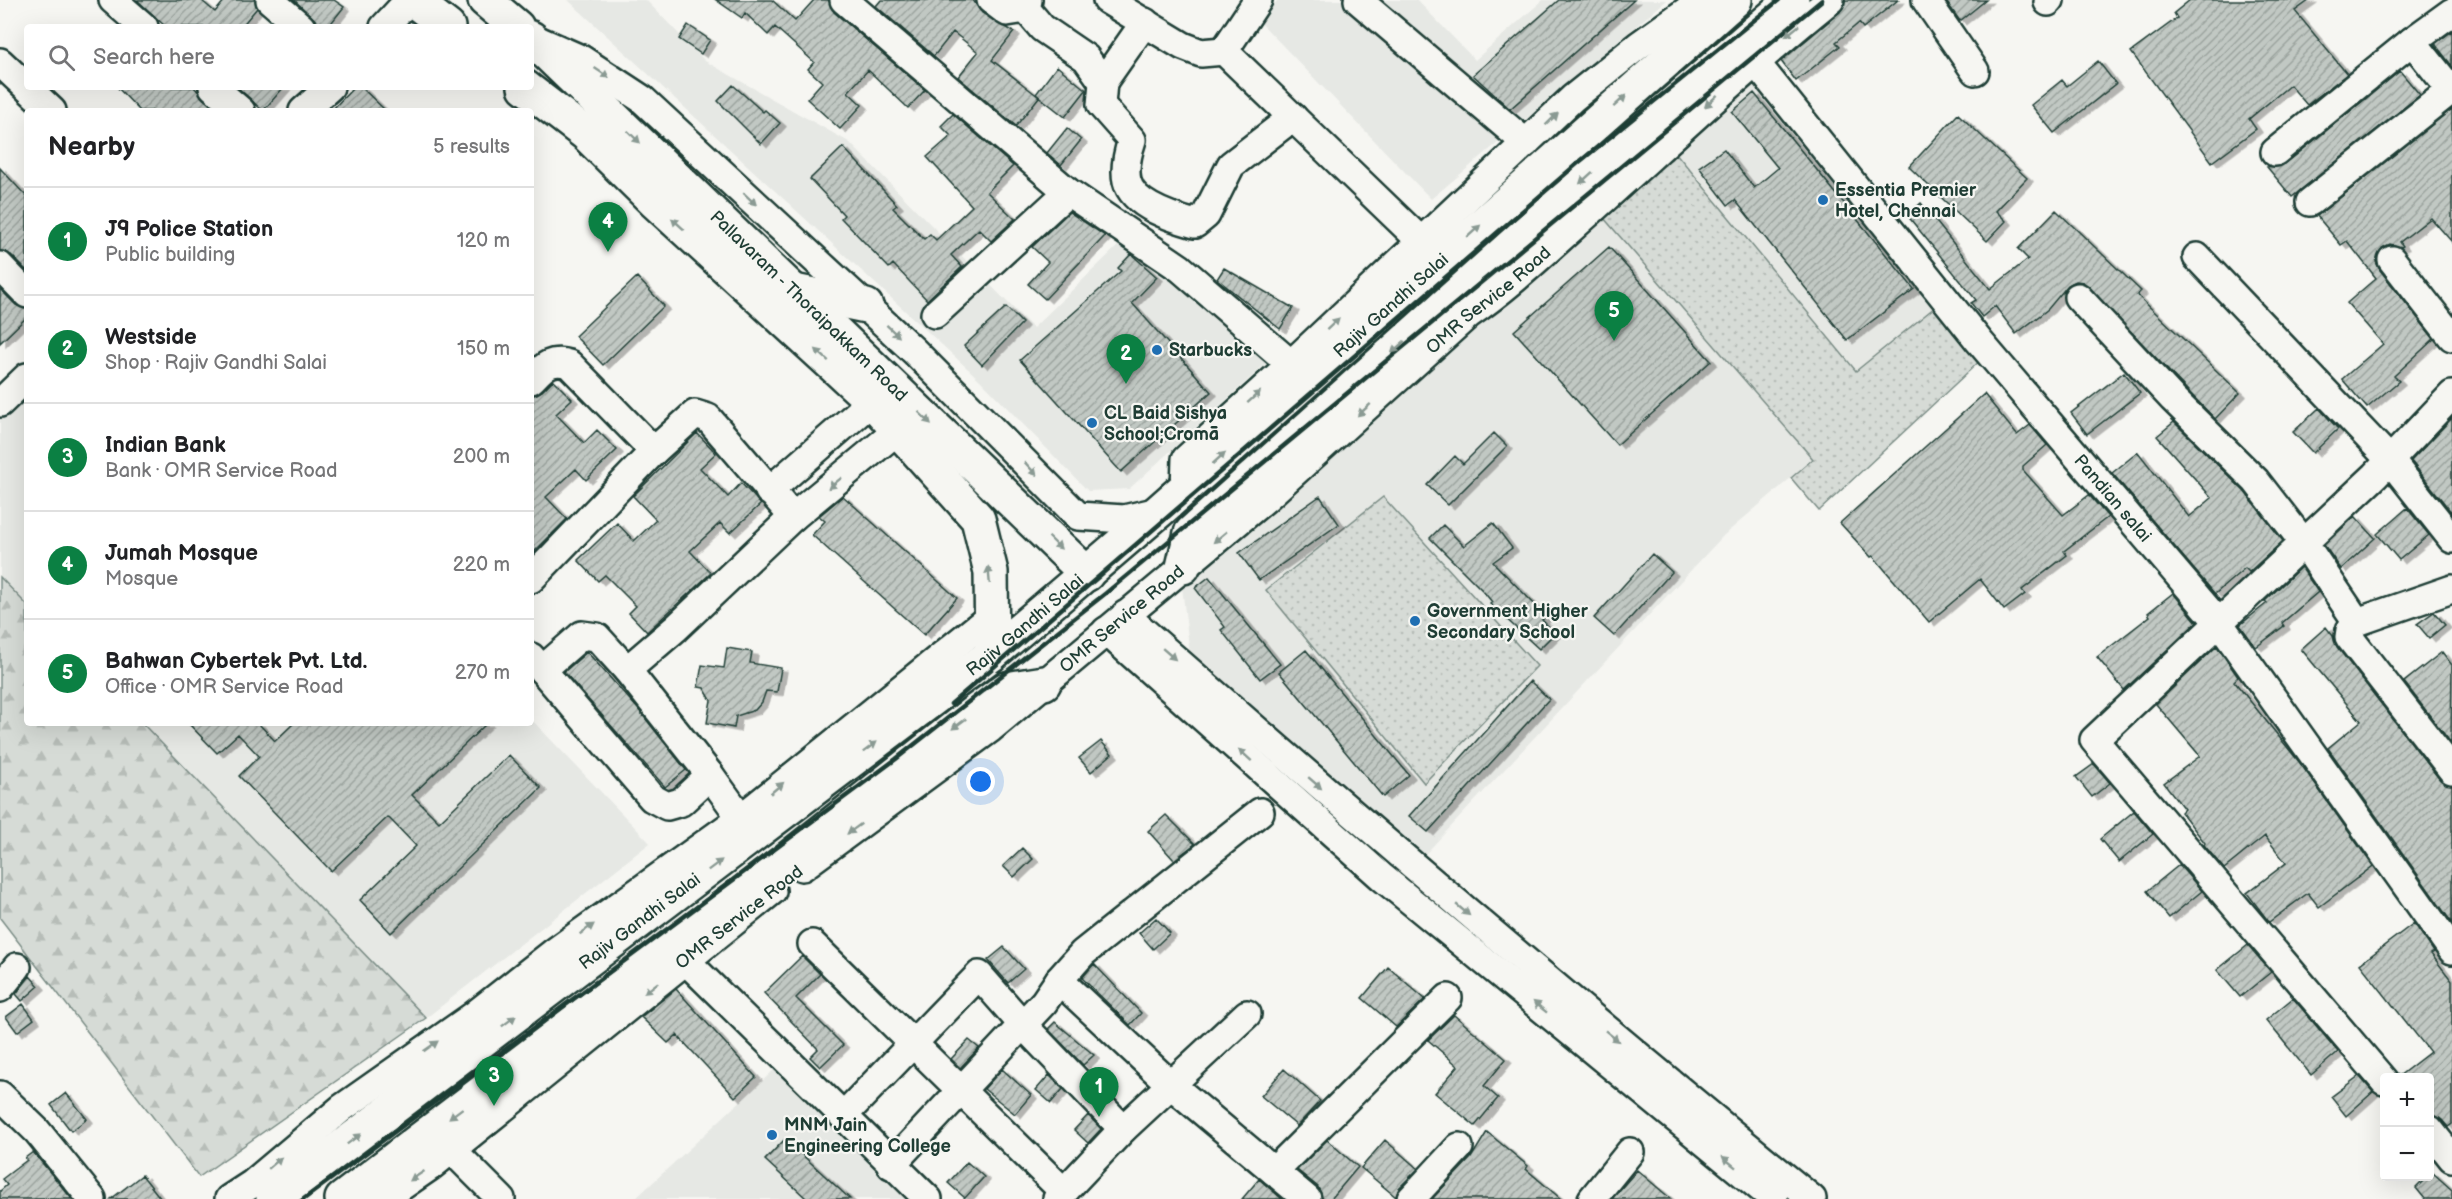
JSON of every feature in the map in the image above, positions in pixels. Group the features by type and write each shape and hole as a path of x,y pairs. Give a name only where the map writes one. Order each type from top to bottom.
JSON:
{"main road":[{"path":"411,0 444,24"},
{"path":"485,0 513,24"},
{"name":"Rajiv Gandhi Salai","path":"1183,567 1191,533 1596,169 1693,86 1748,53 1792,0"},
{"name":"Rajiv Gandhi Salai","path":"273,1199 992,654 1185,489 1671,56 1717,3"},
{"name":"Pallavaram - Thoraipakkam Road","path":"534,40 1087,574"},
{"path":"1671,56 1693,86"},
{"name":"Pallavaram - Thoraipakkam Road","path":"529,90 586,134 888,440 978,519 991,572 990,617"},
{"path":"654,201 677,179"},
{"path":"794,291 866,306"},
{"path":"990,617 992,654"},
{"name":"Rajiv Gandhi Salai","path":"342,1199 680,952 1006,689 1044,683"}],"street":[{"path":"112,0 140,24"},
{"path":"270,0 298,24"},
{"path":"387,24 411,0"},
{"path":"991,0 1007,12 1027,4 1042,27 1086,58 1103,82"},
{"path":"1107,0 1183,45 1201,53 1224,51 1422,242"},
{"path":"1224,51 1258,0"},
{"path":"1358,0 1526,143"},
{"name":"OMR Service Road","path":"383,1199 451,1149 680,952 792,874 991,728 1264,499 1469,314 1570,229 1748,53 1830,0"},
{"path":"1926,0 1975,71"},
{"path":"1185,489 1186,459 1422,242 1573,98 1639,45 1717,3"},
{"path":"858,4 1068,192 1180,268 1291,364"},
{"path":"2275,152 2412,41 2452,12"},
{"path":"1145,22 1103,82 1101,105 1132,140 1127,156 1127,181 1135,196 1174,219 1195,224 1206,215 1231,165 1293,117"},
{"path":"534,38 581,59 642,99 866,306 982,417 1078,516 1124,519 1159,511"},
{"path":"2310,202 2451,91 2412,41"},
{"name":"Pandian salai","path":"1748,53 1979,341 2220,624 2452,950"},
{"path":"0,62 24,85"},
{"path":"30,90 49,108"},
{"path":"216,90 238,108"},
{"path":"306,108 327,90"},
{"path":"935,314 1068,192"},
{"path":"2197,257 2390,460 2452,539"},
{"path":"2392,260 2452,337"},
{"path":"0,266 24,291"},
{"path":"2078,297 2173,399 2256,481 2304,543 2357,622"},
{"path":"534,377 547,363 557,360 569,364 654,451"},
{"path":"2379,1076 2094,740 2220,624 2390,460 2452,395"},
{"path":"769,491 859,410"},
{"path":"534,576 654,451 695,414 708,418 793,517"},
{"path":"627,670 676,628 793,517 888,440"},
{"path":"2452,589 2357,622 2350,630 2349,637 2452,770"},
{"path":"229,1199 252,1184 342,1108 473,1016 553,953 741,818 990,617"},
{"path":"1115,623 1383,878 1774,1199"},
{"path":"1115,623 1352,816 1812,1199"},
{"path":"710,775 681,802 667,806 652,798 536,664 582,635 597,637 627,670 710,775 741,818"},
{"path":"891,1165 1044,1002 1059,980 1083,953 1260,812"},
{"path":"812,944 960,1090 1060,1195 1123,1129 1247,1014"},
{"path":"680,952 891,1165 928,1199"},
{"path":"0,988 17,967"},
{"path":"843,1116 979,975 1023,1025 1123,1129"},
{"path":"1059,980 1170,1084 1307,1199"},
{"path":"1274,1172 1448,998"},
{"path":"0,1095 37,1131 92,1199"},
{"path":"2434,1135 2452,1158"},
{"path":"1412,1199 1460,1147"},
{"path":"451,1149 501,1199"},
{"path":"1592,1199 1630,1152"}],"shaded area":[{"path":"568,0 646,0 705,61 849,142 1033,328 1124,240 1274,356 1129,489 1088,491 980,380"},
{"path":"1278,0 1417,0 1475,60 1543,0 1667,0 1431,199 1259,21"},
{"path":"1759,80 1940,303 1856,371 1675,152"},
{"name":"Government Higher Secondary School","path":"1603,217 1813,459 1724,535 1415,865 1190,655 1182,587"},
{"path":"24,391 24,602 0,577 0,413"},
{"path":"534,722 650,843 426,1018 145,726 534,726"},
{"name":"MNM Jain Engineering College","path":"774,1070 905,1199 635,1199"}],"green space":[{"path":"1675,152 1856,371 1940,303 1984,357 1819,511 1791,478 1813,459 1603,217"},
{"path":"1383,497 1537,666 1424,783 1266,590"},
{"path":"0,577 24,602 24,726 145,726 426,1018 199,1177 0,918"}],"building":[{"path":"137,0 201,0 215,12 225,0 255,0 257,8 244,24 163,24"},
{"path":"294,0 334,0 344,7 330,24 320,24"},
{"path":"716,0 772,0 795,21 814,0 829,0 834,12 925,90 908,108 868,70 848,92 862,105 840,129 807,99 822,82 808,69 814,62 775,27 768,35 745,13 742,18"},
{"path":"881,0 973,0 982,13 1014,32 992,60 1039,97 1016,126 958,77 978,52 953,32 934,56 876,6"},
{"path":"1559,0 1634,0 1510,109 1473,75"},
{"path":"1845,0 1898,0 1863,28 1859,23 1836,42 1840,46 1796,81 1781,61 1840,12"},
{"path":"1945,0 1986,0 1960,21"},
{"path":"2190,0 2310,0 2295,11 2347,74 2307,105 2290,85 2249,119 2256,129 2212,162 2131,52 2177,18 2174,13"},
{"path":"688,25 710,40 701,54 679,39"},
{"path":"2452,31 2452,66 2435,44"},
{"path":"2098,61 2116,84 2054,133 2031,105 2062,80 2067,86"},
{"path":"1057,66 1086,90 1065,117 1036,94"},
{"path":"2400,71 2420,95 2292,197 2267,167 2285,164"},
{"path":"733,85 763,112 765,110 780,123 761,144 718,101"},
{"path":"120,90 197,90 213,108 137,108"},
{"path":"240,90 281,90 266,108 260,108"},
{"path":"351,90 364,90 383,108 334,108"},
{"path":"1754,93 1914,289 1847,340 1735,200 1728,205 1699,167 1724,149 1754,188 1778,168 1732,112"},
{"path":"2452,109 2452,242 2431,218 2400,242 2403,246 2390,244 2382,248 2376,262 2434,339 2394,376 2399,381 2367,408 2342,379 2383,344 2347,303 2376,278 2347,241 2341,245 2317,216"},
{"path":"953,114 1013,166 987,192 1015,219 991,241 979,229 951,255 962,267 927,300 893,264 889,268 841,218 844,215 810,179 843,147 897,205 893,208 924,239 930,234 936,240 972,206 927,157 951,136 941,126"},
{"path":"1958,114 2027,178 1996,211 2006,221 1987,241 1909,167"},
{"path":"1067,128 1081,140 1061,165 1047,153"},
{"path":"0,168 24,194 24,268 11,255 0,251"},
{"path":"1921,203 1990,289 2028,259 2018,249 2056,210 2141,291 2137,295 2240,393 2215,419 2083,282 2076,281 2068,285 2048,309 2016,334 1995,306 1982,317 1971,303 1976,300 1907,215"},
{"path":"1069,212 1105,236 1045,299 1028,284 1048,262 1032,247"},
{"path":"1609,247 1711,361 1617,445 1514,331"},
{"path":"1131,254 1157,277 1132,303 1211,392 1121,472 1020,360 1121,271 1118,268"},
{"path":"1224,268 1293,308 1280,329 1217,279"},
{"path":"637,277 664,306 603,365 575,336"},
{"path":"0,289 16,305 24,308 24,320 0,343"},
{"path":"1006,307 1022,323 982,365 964,346"},
{"path":"2124,372 2140,393 2087,434 2071,413"},
{"path":"553,380 572,399 556,414 584,443 597,430 617,450 586,480 576,469 546,497 567,519 534,552 534,394 542,391"},
{"path":"1984,394 2017,435 2030,425 2047,445 2023,466 2023,470 2063,515 2089,495 2108,517 2064,551 2067,555 2022,590 2025,594 2004,610 1980,579 1929,622 1873,556 1871,557 1840,523"},
{"path":"2319,408 2338,429 2313,453 2293,432"},
{"path":"2452,418 2452,513 2411,461"},
{"path":"2174,422 2244,491 2283,541 2249,572 2245,568 2215,594 2112,473 2138,452 2189,517 2212,498 2157,436"},
{"path":"697,433 716,453 700,468 728,497 741,483 761,504 730,533 720,523 690,551 711,573 647,632 629,613 636,606 605,575 598,581 578,560 617,523 634,541 656,520 633,496"},
{"path":"1494,433 1507,446 1448,505 1427,485 1455,456 1463,464"},
{"path":"843,496 957,598 924,635 812,535 825,521 819,516"},
{"path":"1320,496 1339,524 1259,580 1239,553"},
{"path":"2407,508 2429,535 2399,560 2377,534"},
{"path":"2355,516 2375,538 2341,569 2324,545"},
{"path":"1493,523 1512,548 1493,562 1546,616 1542,620 1555,633 1539,649 1490,604 1492,602 1483,591 1430,538 1443,525 1464,546"},
{"path":"1652,554 1672,572 1614,636 1594,618"},
{"path":"2301,567 2318,592 2282,623 2284,626 2256,647 2240,625 2267,603 2265,601"},
{"path":"1209,577 1280,664 1260,679 1221,630 1225,627 1195,588"},
{"path":"2173,593 2197,622 2124,690 2097,657 2150,616 2148,613"},
{"path":"2434,612 2445,625 2429,638 2417,624"},
{"path":"2326,627 2337,647 2440,780 2452,785 2452,923 2328,748 2361,721 2301,649"},
{"path":"2217,646 2238,677 2234,681 2300,763 2373,866 2319,907 2308,893 2269,922 2247,893 2286,863 2265,836 2224,869 2204,845 2205,843 2181,812 2184,809 2164,783 2200,756 2156,704"},
{"path":"727,648 752,652 750,663 781,668 777,692 766,691 762,702 755,710 736,716 734,728 707,723 711,700 704,688 698,687 702,665 724,668"},
{"path":"1306,650 1409,775 1383,797 1279,672"},
{"path":"587,652 638,709 686,770 665,787 564,672"},
{"path":"2442,652 2452,665 2451,743 2404,682"},
{"path":"1530,681 1549,699 1428,832 1409,816"},
{"path":"191,726 261,726 275,741 291,726 484,726 412,795 439,822 509,755 541,788 391,933 360,900 416,846 388,817 331,871 239,776 259,756 238,734 217,753"},
{"path":"1101,741 1112,754 1091,772 1079,758"},
{"path":"2094,764 2110,783 2092,797 2076,777"},
{"path":"2134,811 2153,834 2119,862 2100,839"},
{"path":"1166,815 1195,844 1174,860 1148,831"},
{"path":"1022,848 1033,859 1014,877 1003,866"},
{"path":"2179,865 2202,891 2169,918 2147,891"},
{"path":"1156,918 1170,933 1153,949 1139,933"},
{"path":"2414,923 2434,952 2431,954 2452,981 2452,1124 2448,1127 2434,1115 2434,1073 2403,1073 2430,1052 2360,964"},
{"path":"2248,945 2271,972 2240,997 2217,970"},
{"path":"1004,947 1024,969 1008,983 988,960"},
{"path":"802,956 820,974 796,998 843,1045 820,1067 810,1057 818,1049 764,993"},
{"path":"1094,964 1141,1013 1130,1025 1082,978"},
{"path":"1388,967 1425,999 1396,1027 1362,998"},
{"path":"30,976 39,986 22,1001 16,994"},
{"path":"676,989 756,1077 735,1097 677,1035 668,1043 641,1017"},
{"path":"2293,998 2338,1052 2311,1075 2266,1020"},
{"path":"23,1004 34,1019 17,1032 6,1017"},
{"path":"1454,1015 1506,1059 1484,1086 1498,1098 1475,1126 1435,1093 1458,1066 1428,1040"},
{"path":"1055,1022 1094,1055 1083,1065 1048,1029"},
{"path":"969,1040 979,1048 960,1068 951,1059"},
{"path":"1002,1069 1031,1095 1015,1114 984,1089"},
{"path":"1284,1069 1320,1101 1297,1126 1261,1096"},
{"path":"1049,1075 1063,1089 1051,1103 1036,1090"},
{"path":"2359,1076 2373,1092 2346,1116 2331,1097"},
{"path":"66,1093 87,1119 71,1131 51,1105"},
{"path":"1088,1115 1101,1129 1088,1143 1074,1130"},
{"path":"1487,1132 1528,1166 1526,1169 1561,1199 1432,1199 1471,1158"},
{"path":"785,1139 850,1199 807,1199 765,1160"},
{"path":"1327,1140 1358,1167 1331,1199 1322,1199 1318,1187 1297,1170"},
{"path":"1385,1140 1418,1169 1399,1188 1396,1197 1361,1168"},
{"path":"33,1152 72,1199 0,1199 0,1191 7,1185 2,1179 27,1160 25,1158"},
{"path":"967,1162 984,1177 965,1198 948,1183"},
{"path":"1637,1170 1671,1199 1612,1199"},
{"path":"2434,1174 2452,1190 2452,1199 2425,1199 2416,1188 2423,1181 2434,1181"},
{"path":"142,1175 161,1199 111,1199"},
{"path":"1259,1179 1282,1199 1242,1199"}],"railway":[{"path":"951,704 1578,163 1779,0"},
{"path":"304,1199 896,759 1106,593 1822,0"}],"place":[{"name":"Essentia Premier Hotel, Chennai","path":"1823,200"},
{"name":"Jumah Mosque","path":"608,252"},
{"name":"Bahwan Cybertek Pvt. Ltd.","path":"1614,341"},
{"name":"Starbucks","path":"1157,350"},
{"name":"Westside","path":"1126,384"},
{"name":"CL Baid Sishya School;Cromā","path":"1092,423"},
{"name":"Government Higher Secondary School","path":"1415,621"},
{"name":"Indian Bank","path":"494,1106"},
{"name":"J9 Police Station","path":"1099,1117"},
{"name":"MNM Jain Engineering College","path":"772,1135"}]}
